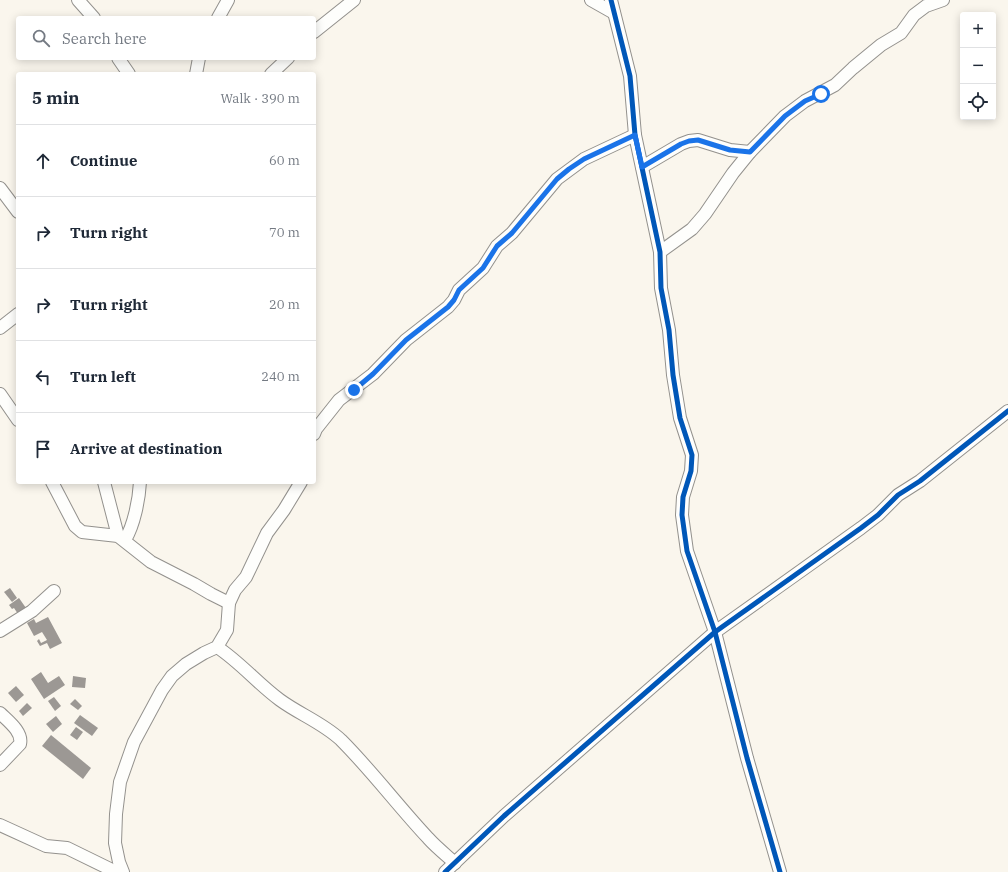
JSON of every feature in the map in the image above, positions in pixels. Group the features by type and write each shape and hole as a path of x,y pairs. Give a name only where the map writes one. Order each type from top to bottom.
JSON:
{"street":[{"path":"78,0 92,16"},
{"path":"219,16 228,0"},
{"path":"316,30 354,0"},
{"path":"591,0 614,13"},
{"path":"611,0 630,76 635,135 660,252 662,288 680,418 692,455 692,471 683,497 682,509 687,551 715,632 747,758 780,872"},
{"path":"660,252 692,229 705,214 733,173 750,152 785,116 805,101 835,85 852,68 881,45 901,33 914,15 926,6 943,0"},
{"path":"119,60 128,72"},
{"path":"196,72 199,60"},
{"path":"273,72 286,60"},
{"path":"316,429 339,400 373,374 406,340 448,307 454,300 459,290 483,268 497,246 512,233 557,179 584,159 635,135"},
{"path":"642,167 681,144 689,141 698,140 730,150 750,152"},
{"path":"0,188 16,209"},
{"path":"0,328 16,316"},
{"path":"0,394 16,417"},
{"path":"445,872 504,816 715,632 861,528 878,515 898,495 920,481 1008,411"},
{"path":"53,484 75,526 82,532 122,538 152,562 229,602"},
{"path":"105,484 122,538"},
{"path":"122,538 131,530 140,484"},
{"path":"123,872 115,843 116,814 120,782 134,742 162,690 172,676 186,664 217,647 226,630 229,614 229,602 235,590 246,577 254,563 267,532 284,510 300,484"},
{"path":"0,631 32,611 54,591"},
{"path":"217,647 228,654 249,674 281,700 340,739 376,778 429,840 455,863"},
{"path":"0,713 18,732 21,740 20,744 0,765"},
{"path":"0,825 46,846 67,848 116,872"}],"building":[{"path":"10,588 17,598 12,602 4,592"},
{"path":"19,598 26,608 18,614 14,608 12,609 9,605"},
{"path":"48,617 62,643 50,649 47,643 40,646 37,641 39,639 41,643 47,640 42,632 34,636 27,623 34,619 36,623"},
{"path":"41,672 48,683 59,676 65,685 44,699 31,679"},
{"path":"73,676 86,678 85,688 72,687"},
{"path":"16,686 24,695 16,702 8,693"},
{"path":"54,697 61,706 55,711 48,701"},
{"path":"75,699 82,706 78,710 70,704"},
{"path":"27,703 32,708 23,716 19,711"},
{"path":"80,715 98,728 92,736 74,723"},
{"path":"56,716 62,724 53,732 46,724"},
{"path":"76,727 83,732 77,740 70,735"},
{"path":"51,735 91,768 83,779 42,746"}],"cycle path":[{"path":"611,0 630,76 635,135 660,252 661,288 669,330 673,375 680,418 692,455 691,471 683,497 682,515 687,551 715,632 747,758 780,872"},
{"path":"445,872 504,816 715,632 861,528 878,515 898,495 920,481 1008,411"}],"route":[{"path":"354,390 373,374 406,340 448,307 454,300 459,290 483,268 497,246 512,233 557,179 584,159 635,135 642,167 659,156 689,141 698,140 730,150 750,152 785,116 805,101 821,94"}]}
